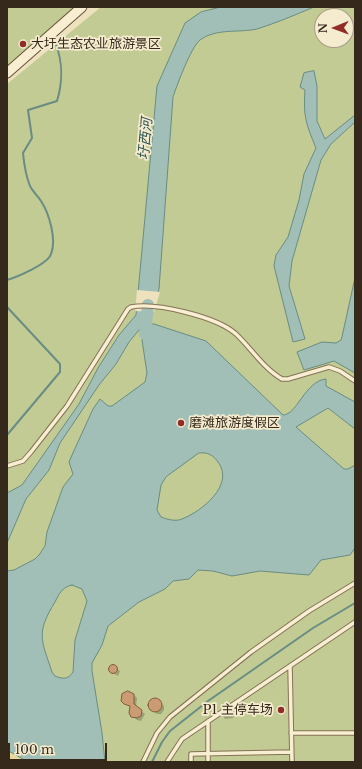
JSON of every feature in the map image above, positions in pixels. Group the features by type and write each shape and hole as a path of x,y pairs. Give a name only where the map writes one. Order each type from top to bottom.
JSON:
{"street":[{"path":"7,73 82,7"}],"lane":[{"path":"7,466 23,461 31,452 67,406 128,309 135,306 159,306 204,318 224,326 235,333 282,379 288,379 329,367 340,371 355,381"},
{"path":"143,762 157,733 170,717 251,652 309,611 355,583"},
{"path":"167,762 182,739 355,622"},
{"path":"290,666 292,762"},
{"path":"208,721 208,762"},
{"path":"291,734 355,733"},
{"path":"191,762 191,754 292,752"}],"green space":[{"name":"大圩生态农业旅游景区","path":"7,7 82,7 7,73"},
{"name":"磨滩旅游度假区","path":"101,7 355,7 355,762 7,762 7,84"}],"sand":[{"path":"7,750 28,762 7,762"}],"water":[{"path":"221,7 314,7 257,29 220,32 206,36 196,44 173,97 159,289 150,317 129,342 116,364 99,385 60,443 49,470 26,499 7,543 7,493 22,485 79,404 98,368 119,335 136,315 157,86 185,23 201,12"},
{"path":"314,71 317,86 317,121 325,139 355,115 355,122 331,144 321,160 292,261 289,286 305,339 293,342 274,266 276,255 288,237 299,200 304,174 316,148 306,120 304,107 305,90 300,87 304,73"},
{"path":"355,278 355,373 334,361 304,370 297,352 322,342 336,343 341,340"},
{"path":"154,324 206,341 283,415 288,414 293,410 312,385 326,379 326,386 355,402 355,429 328,408 296,427 344,469 348,469 355,465 355,548 350,555 321,560 309,575 260,571 232,576 213,571 198,570 189,579 173,581 165,589 139,602 108,626 102,645 92,663 105,762 28,762 7,750 7,571 14,570 35,559 45,546 47,532 63,487 73,474 69,462 93,409 100,399 108,406 112,406 145,382 147,373 142,340 151,325","holes":["199,453 210,454 218,462 222,471 222,479 219,488 207,504 190,515 177,520 161,517 157,510 161,485 166,477","72,585 82,589 87,601 75,640 73,672 67,678 62,678 55,676 52,672 45,652 42,636 45,621 60,594 63,589"]}],"pier":[{"path":"137,290 160,292 154,312 135,311"}],"building":[{"path":"113,664 118,669 113,674 108,669"},
{"path":"128,691 134,694 134,704 142,710 141,716 137,718 131,717 129,713 130,706 121,701 122,694"},
{"path":"155,698 160,700 162,705 160,710 155,712 150,710 148,705 150,700"}],"waterway":[{"path":"7,280 25,273 44,262 49,258 53,248 53,234 47,212 30,186 25,170 23,153 32,138 28,110 57,101 60,86 61,66 56,44"},
{"name":"圩西河","path":"145,334 148,305"},
{"path":"7,307 60,364 60,372 7,435"},
{"path":"152,762 162,742 170,731 208,701 313,628 355,603"}],"place":[{"name":"大圩生态农业旅游景区","path":"23,44"},
{"name":"磨滩旅游度假区","path":"181,423"},
{"name":"P1 主停车场","path":"281,710"}]}
